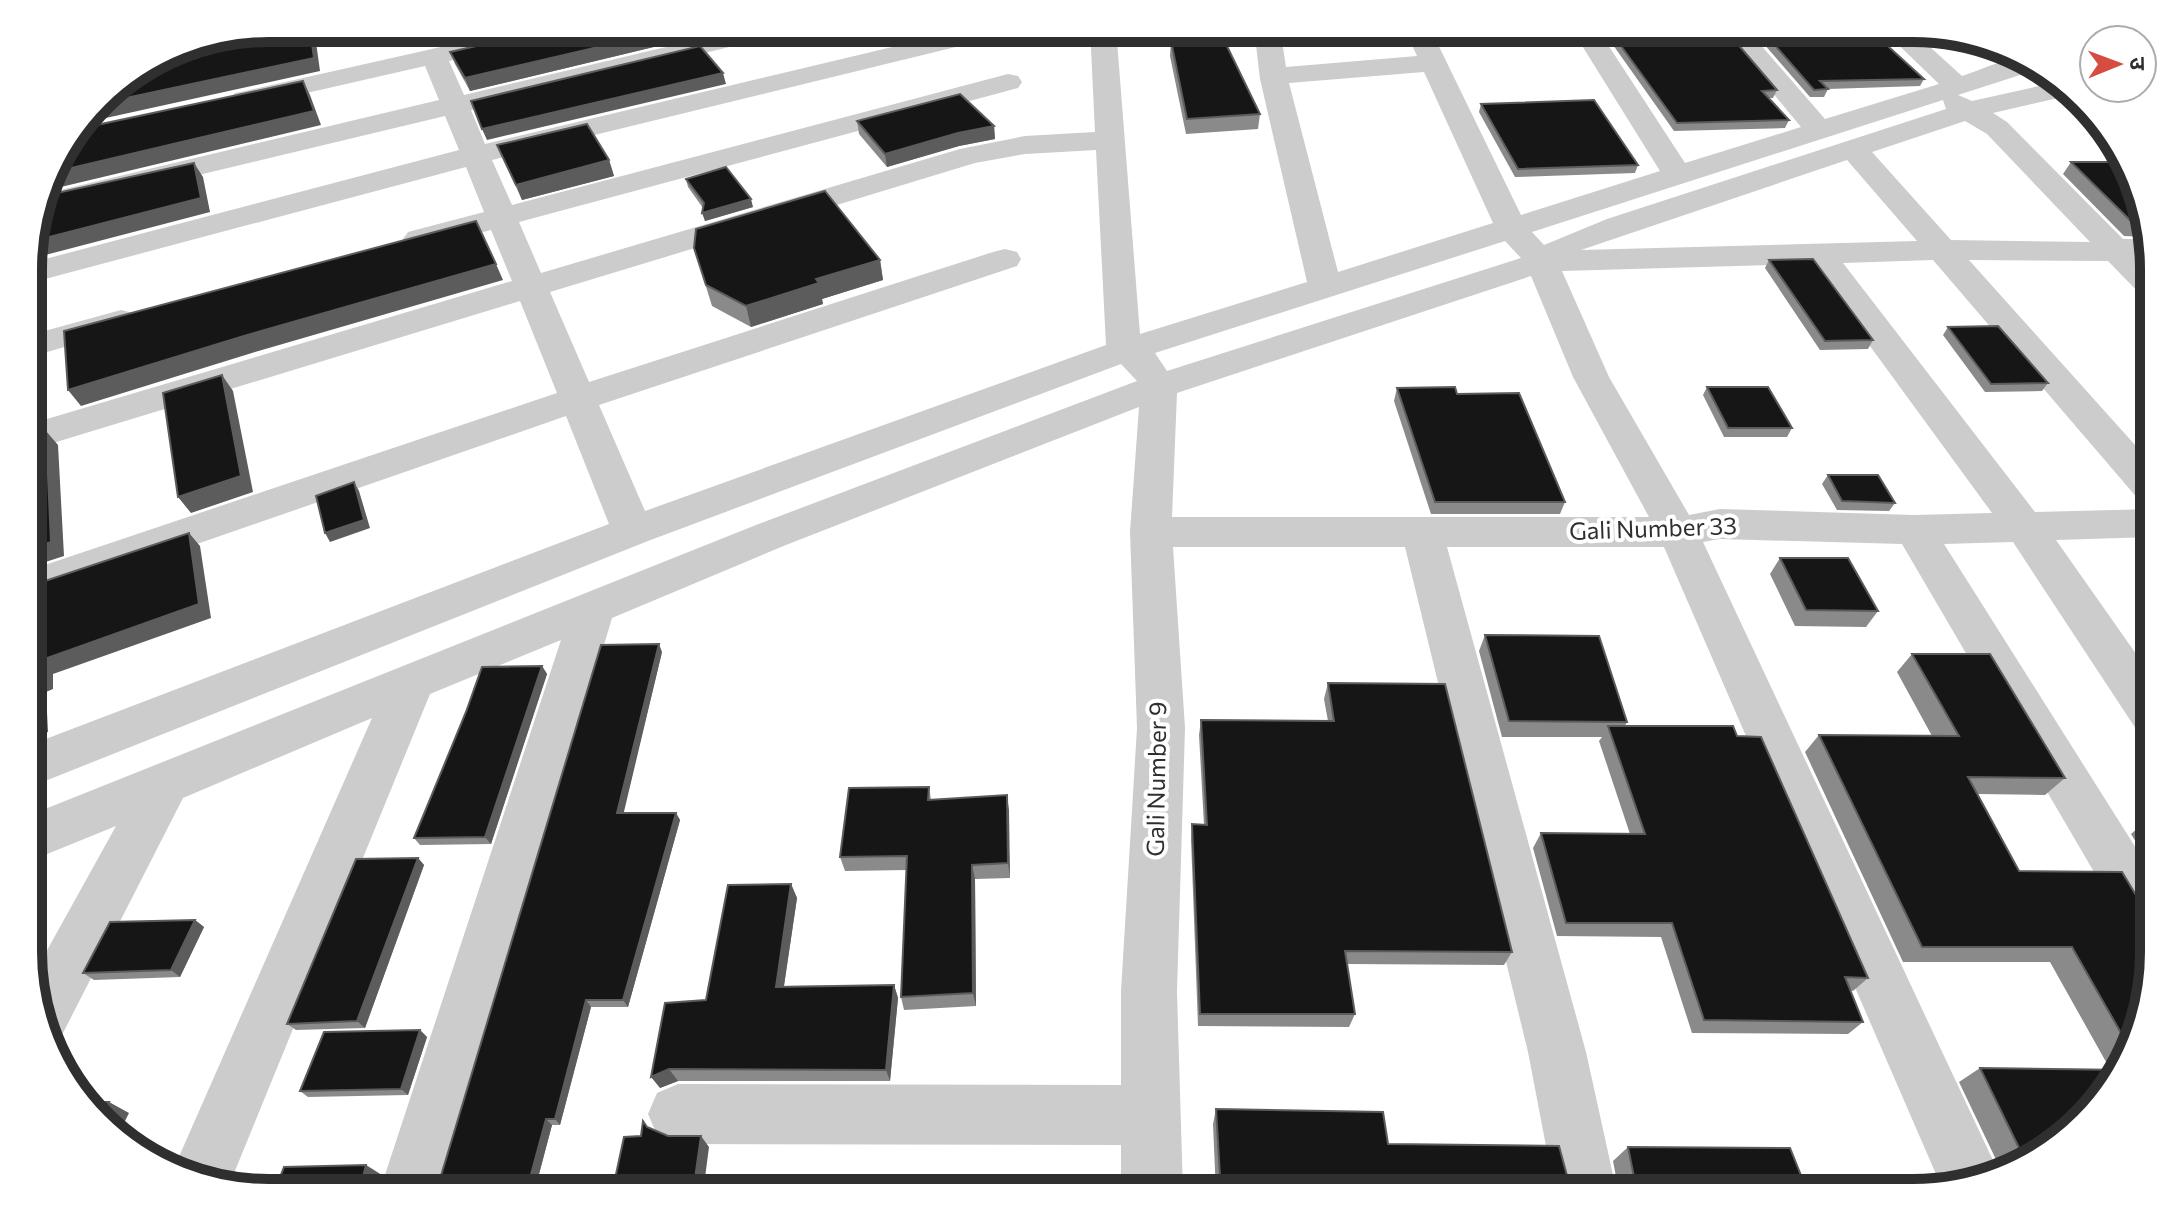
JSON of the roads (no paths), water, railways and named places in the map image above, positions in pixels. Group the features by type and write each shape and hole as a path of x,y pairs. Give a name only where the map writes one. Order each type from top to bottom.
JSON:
{"street":[{"path":"53,201 718,42"},
{"path":"42,270 476,155 946,42"},
{"name":"Gali Number 9","path":"1104,42 1112,140 1144,367 1161,728 1149,991 1152,1179"},
{"path":"1269,42 1274,79 1325,287"},
{"path":"1423,42 1511,228 1542,262 1591,377 1678,532 1966,1172"},
{"path":"1593,42 1684,188"},
{"path":"1744,42 1819,130"},
{"path":"1906,42 1955,99 1997,128 2140,275"},
{"path":"225,50 260,43"},
{"path":"224,104 414,52 493,43"},
{"path":"414,52 454,103 633,531"},
{"path":"1274,79 1284,75 1433,63"},
{"path":"42,833 771,535 1325,287 1511,228 1748,171 1855,151 2020,69"},
{"path":"395,245 1008,82"},
{"path":"1748,171 1819,130 1955,99 2052,90"},
{"path":"42,433 970,155 1025,145 1112,140"},
{"path":"1855,151 2140,475"},
{"path":"1542,262 1566,245 1684,188"},
{"path":"42,761 633,531 1144,367 1542,262 1942,250 2105,252 2113,248 2139,249"},
{"path":"1819,253 2023,525 2140,696"},
{"path":"42,582 577,399 1005,259"},
{"path":"42,343 152,312"},
{"name":"Gali Number 33","path":"1151,532 1678,532 1720,524 1914,530 2140,523"},
{"path":"1914,530 2140,901"},
{"path":"1422,532 1557,1052 1583,1179"},
{"path":"414,1179 593,608"},
{"path":"205,1169 412,681"},
{"path":"48,1004 166,781"},
{"path":"678,1114 1151,1115"}]}
